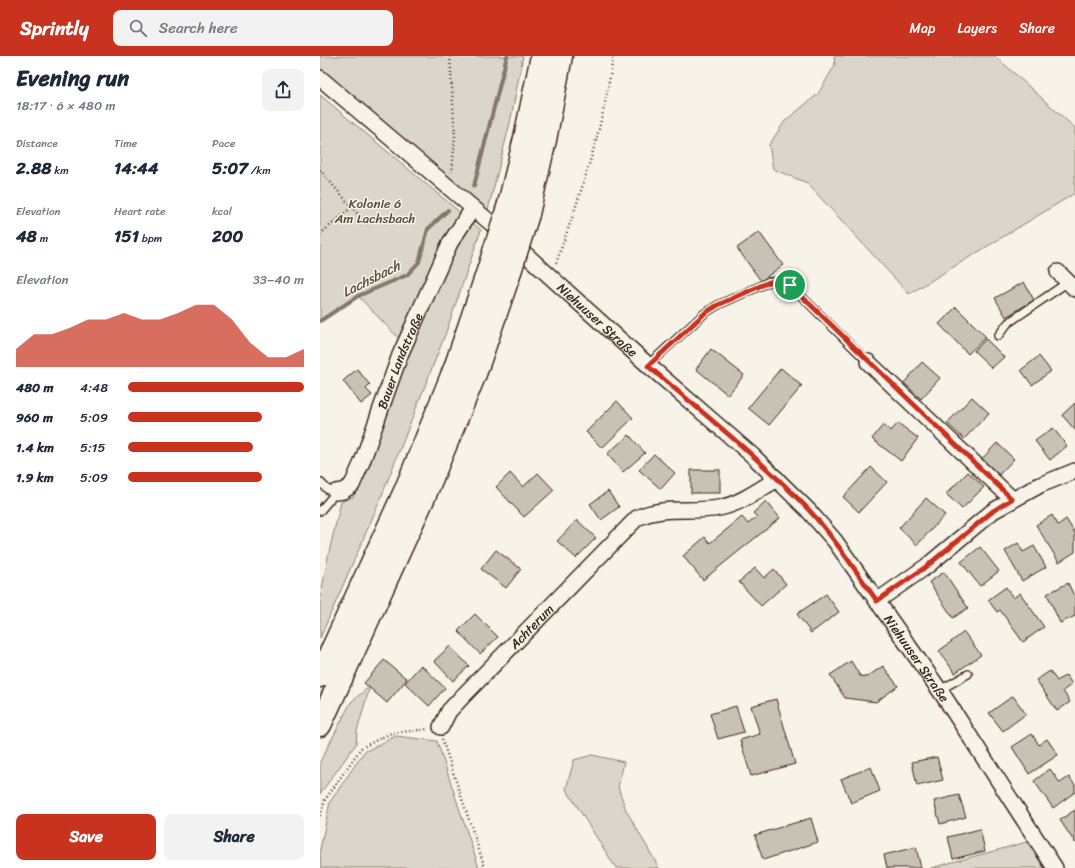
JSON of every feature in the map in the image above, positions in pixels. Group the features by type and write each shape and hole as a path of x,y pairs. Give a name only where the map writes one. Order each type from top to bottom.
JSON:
{"highway":[{"path":"320,725 424,497 475,374 498,275 509,204 525,138 542,56"},
{"path":"320,676 406,490 455,368 528,214 545,140 561,56"}],"street":[{"path":"320,78 473,208"},
{"name":"Niehuuser Straße","path":"473,208 648,366 777,479 808,510 835,541 940,690 1055,868"},
{"name":"Bauer Landstraße","path":"336,492 344,491 352,485 362,462 400,355 450,243 473,208"},
{"path":"868,362 1012,499"},
{"path":"877,601 927,566 993,511 1012,499 1040,485 1075,471"},
{"name":"Achterum","path":"441,727 449,711 464,695 637,518 650,512 664,510 718,508 732,504 753,494 777,479"}],"lane":[{"path":"648,366 705,313 718,305 769,282 780,281 790,285 868,362"},
{"path":"998,336 1008,323 1067,281"},
{"path":"320,482 328,490 336,492 320,511"},
{"path":"940,690 968,674"}],"path":[{"path":"450,56 455,136 450,189"},
{"path":"551,277 583,186 610,83 613,56"},
{"path":"320,170 367,225"},
{"path":"320,234 352,207"},
{"path":"320,816 325,800 361,748 391,733 441,727 442,740 485,868"}],"green space":[{"path":"320,56 523,56 510,123 488,210 320,71"},
{"path":"834,56 995,56 1075,128 1075,193 909,294 807,183 773,169 769,145 785,121 818,94 835,65"},
{"name":"Kolonie 6 Am Lachsbach","path":"320,95 481,230 445,335 378,505 320,638 320,599 341,502 353,497 365,476 410,350 358,296 320,321"},
{"path":"370,686 357,731 356,744 320,794 320,762 351,702"},
{"path":"396,736 437,741 479,868 321,868 320,850 330,802 364,752"},
{"path":"592,755 624,762 618,787 626,810 659,868 616,868 566,789 574,760"},
{"path":"1027,842 1044,868 931,868"}],"building":[{"path":"759,232 783,265 761,281 737,248"},
{"path":"1024,282 1034,300 1006,317 995,298"},
{"path":"956,307 986,337 968,354 939,324"},
{"path":"986,339 1004,357 992,368 974,351"},
{"path":"711,349 744,375 728,395 696,369"},
{"path":"1039,356 1051,371 1032,385 1021,370"},
{"path":"922,362 940,378 921,399 904,383"},
{"path":"781,368 802,386 769,425 748,408"},
{"path":"357,369 370,385 366,389 372,395 361,404 343,381"},
{"path":"972,397 989,413 964,439 947,423"},
{"path":"617,401 633,418 602,448 586,432"},
{"path":"1075,403 1075,430 1062,415"},
{"path":"898,423 918,438 901,461 872,439 883,425 891,431"},
{"path":"1053,428 1067,446 1050,460 1035,441"},
{"path":"629,435 645,453 623,472 607,454"},
{"path":"997,443 1014,459 996,478 979,462"},
{"path":"654,454 675,473 661,489 639,470"},
{"path":"871,467 887,482 859,512 843,497"},
{"path":"691,470 720,470 720,493 691,493"},
{"path":"968,472 984,487 962,509 946,494"},
{"path":"510,473 523,487 538,473 554,490 524,517 496,487"},
{"path":"608,491 619,507 601,520 590,504"},
{"path":"926,498 945,515 917,545 899,528"},
{"path":"766,501 780,518 703,580 683,556 705,537 710,543 742,517 748,524 757,517 753,513"},
{"path":"1052,515 1058,525 1066,519 1075,533 1075,552 1059,562 1036,525"},
{"path":"577,520 596,538 576,558 557,541"},
{"path":"1018,543 1023,552 1034,546 1046,567 1022,581 1005,551"},
{"path":"980,547 999,571 980,586 961,562"},
{"path":"496,550 521,569 506,588 481,569"},
{"path":"755,568 764,578 774,569 786,584 761,606 739,582"},
{"path":"944,572 968,608 953,618 929,582"},
{"path":"1068,583 1075,598 1075,616 1060,623 1047,594"},
{"path":"1006,587 1013,598 1020,593 1044,627 1023,642 1000,610 997,612 988,600"},
{"path":"826,594 839,612 811,633 797,614"},
{"path":"475,614 498,637 480,654 458,631"},
{"path":"964,632 981,655 955,673 939,651"},
{"path":"450,646 469,666 453,681 434,661"},
{"path":"384,660 407,679 387,703 364,683"},
{"path":"851,661 860,676 867,677 883,666 898,686 876,702 845,698 830,675"},
{"path":"421,665 445,688 429,706 405,683"},
{"path":"1050,671 1057,681 1066,675 1072,684 1063,691 1070,702 1057,711 1036,680"},
{"path":"1013,696 1026,714 1003,731 989,713"},
{"path":"776,699 795,764 751,776 740,740 760,734 751,706"},
{"path":"736,706 744,732 718,739 710,714"},
{"path":"1032,734 1039,745 1047,739 1058,755 1029,774 1012,747"},
{"path":"937,757 943,780 917,786 912,762"},
{"path":"871,767 880,791 851,803 841,779"},
{"path":"1050,769 1060,783 1069,777 1075,785 1075,792 1053,808 1034,781"},
{"path":"959,795 966,817 940,824 934,801"},
{"path":"1075,810 1075,843 1060,820"},
{"path":"811,818 818,842 763,860 755,835"},
{"path":"980,829 985,851 953,859 948,837"},
{"path":"916,847 921,868 887,868 884,855"}],"waterway":[{"name":"Lachsbach","path":"474,186 507,56"},
{"name":"Lachsbach","path":"320,321 358,296 407,275 419,262 428,229 448,210"}],"route":[{"path":"780,281 790,285 868,362 1012,499 993,511 927,566 877,601 835,541 808,510 753,456 648,366 705,313 718,305 769,282 780,281"}]}
